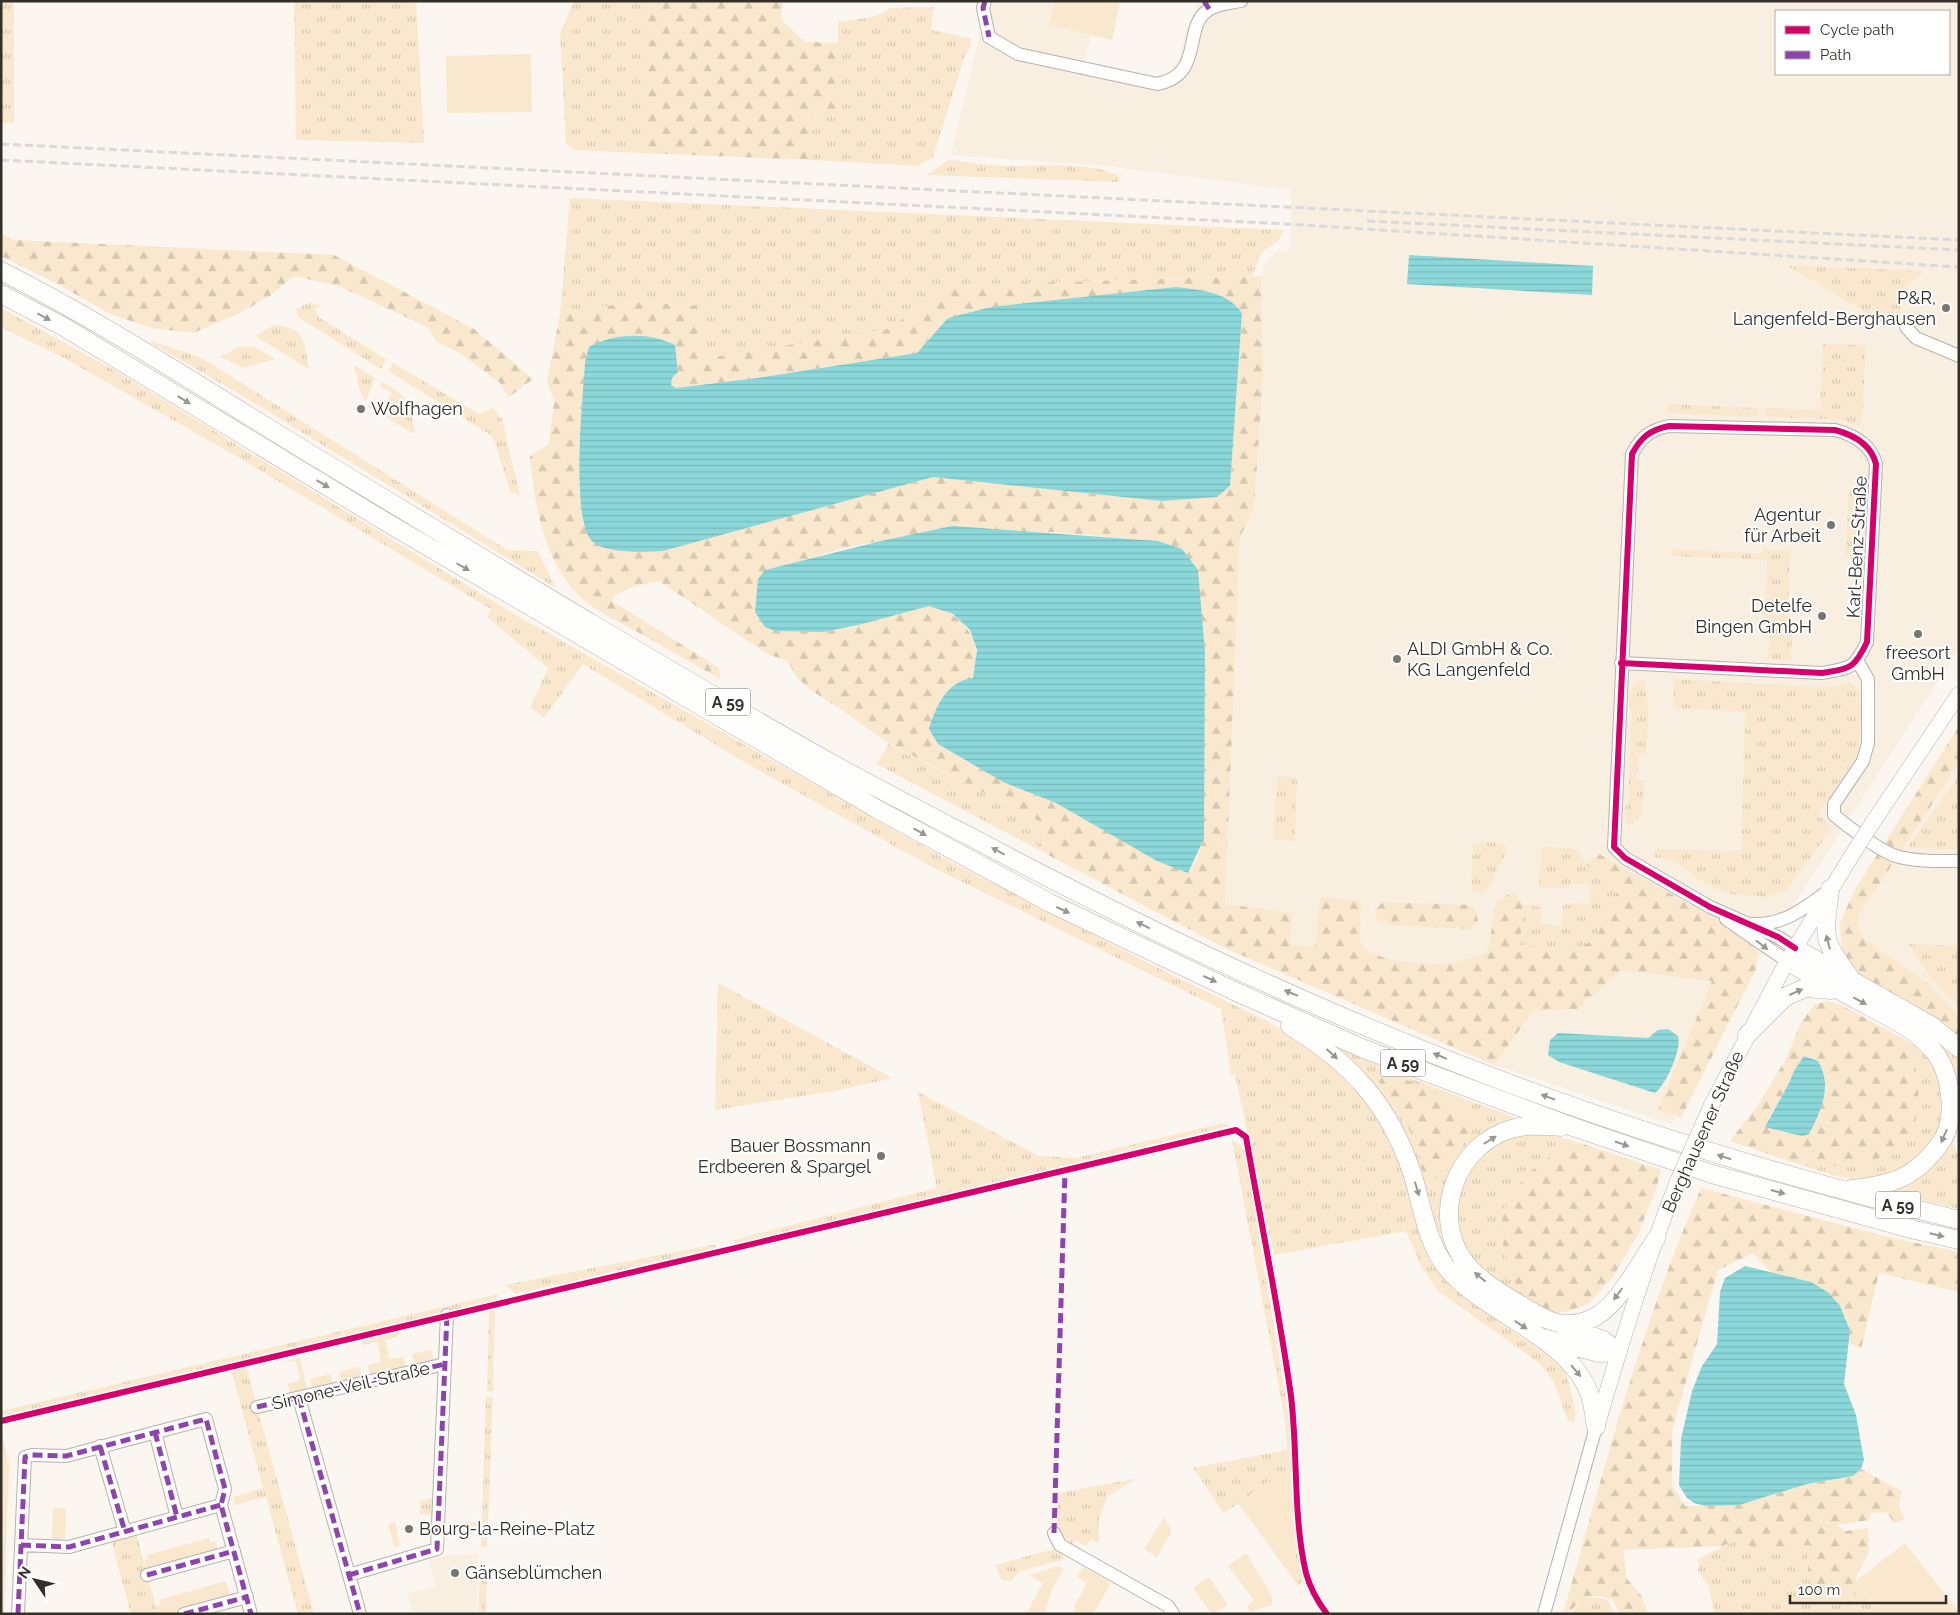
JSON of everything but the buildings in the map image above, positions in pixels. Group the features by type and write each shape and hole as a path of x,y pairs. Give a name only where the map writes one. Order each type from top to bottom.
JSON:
{"highway":[{"name":"A 59","path":"1,272 114,334 418,518 835,765 1057,882 1233,968 1486,1075 1686,1146 1837,1191 1959,1220"},
{"name":"A 59","path":"1,294 64,327 391,525 877,809 1050,903 1232,990 1364,1049 1576,1128 1712,1174 1915,1230 1959,1240"},
{"path":"1830,889 1825,932 1830,950 1847,986 1906,1026 1931,1047 1947,1074 1951,1106 1946,1136 1929,1160 1910,1174 1880,1186 1837,1191"},
{"path":"1791,955 1847,986 1932,1026 1959,1048"},
{"path":"1747,1035 1785,997 1805,988 1847,986"},
{"path":"1232,990 1322,1046 1365,1086 1386,1114 1400,1140 1412,1173 1432,1243 1450,1273 1472,1293 1541,1338 1583,1380 1589,1392 1596,1427"},
{"path":"1576,1128 1526,1126 1511,1129 1490,1139 1473,1152 1458,1173 1449,1201 1450,1224 1455,1244 1478,1276 1538,1315 1603,1340 1618,1352"},
{"path":"1562,1325 1594,1318 1606,1308 1626,1284 1656,1239"},
{"path":"1541,1338 1599,1353 1618,1352"}],"main road":[{"name":"Berghausener Straße","path":"1596,1427 1618,1352 1656,1239 1711,1106 1747,1035 1830,889 1959,694"}],"street":[{"path":"985,1 983,8 989,37 1018,54 1157,84 1170,80 1188,62 1199,22 1206,5 1241,1"},
{"path":"1906,327 1916,338 1959,356"},
{"name":"Karl-Benz-Straße","path":"1791,955 1625,858 1614,847 1632,454 1639,440 1654,429 1670,426 1835,430 1850,434 1863,443 1874,457 1876,464 1867,642 1858,662"},
{"path":"1622,663 1822,673 1843,669 1858,662 1868,679 1868,742 1862,761 1834,804 1834,815 1896,856 1916,860 1959,861"},
{"name":"Karl-Benz-Straße","path":"1750,923 1765,924 1783,920 1804,910 1830,889"},
{"name":"Karl-Benz-Straße","path":"1710,907 1750,923 1791,955"},
{"path":"349,1575 436,1549 447,1315"},
{"name":"Simone-Veil-Straße","path":"257,1407 445,1364"},
{"path":"299,1398 360,1614"},
{"path":"18,1614 25,1457 32,1455 66,1456 206,1419 225,1489 221,1504 251,1614"},
{"name":"Berghausener Straße","path":"1544,1614 1596,1427"},
{"path":"155,1432 177,1517"},
{"path":"100,1446 125,1532"},
{"path":"21,1545 69,1547 221,1504"},
{"path":"1054,1533 1060,1544 1168,1606 1174,1614"},
{"path":"148,1575 234,1551"},
{"path":"184,1614 247,1597"}],"shaded area":[{"path":"988,1 1055,1 1049,25 1091,34 1085,62 1153,77 1165,75 1173,68 1180,56 1186,29 1196,10 1197,1 1959,1 1959,648 1724,1013 1672,1124 1494,1065 1223,947 1240,537 1254,508 1263,378 1261,276 1267,260 1276,253 1291,249 1291,190 1107,166 951,155"},
{"path":"1959,763 1959,1016 1927,982 1864,938 1858,925 1859,915"},
{"name":"Gänseblümchen","path":"452,1554 478,1554 477,1614 425,1614 424,1611 413,1613 408,1594 436,1586 429,1560"}],"green space":[{"path":"1,1 14,1 14,123 1,123"},
{"path":"294,1 416,1 424,143 296,140"},
{"path":"574,1 642,1 643,153 575,150 566,143 560,33"},
{"path":"642,1 783,1 781,19 805,42 838,43 838,109 808,110 813,160 643,153"},
{"path":"1055,1 1120,1 1112,40 1049,25"},
{"path":"934,7 931,30 970,38 971,47 965,55 933,157 918,166 813,160 808,109 838,109 838,22 872,17 891,8"},
{"path":"531,54 532,112 447,113 446,56"},
{"path":"949,160 1002,166 1081,166 1096,168 1120,177 1119,182 926,175"},
{"path":"570,198 1284,230 1278,241 1262,252 1252,276 955,285 887,329 700,359 702,306 631,302 560,314"},
{"path":"1,233 14,240 334,255 474,329 533,379 509,397 499,382 458,352 436,342 429,328 339,286 294,276 271,295 238,314 193,333 153,328 112,315 58,284 1,256"},
{"path":"1786,265 1921,271 1921,275 1914,279 1906,289 1899,322 1891,322 1890,327"},
{"path":"1261,276 1263,378 1254,508 1240,537 1225,904 1293,913 1290,945 1315,947 1319,900 1322,897 1359,900 1361,905 1360,939 1366,950 1389,960 1442,965 1483,955 1489,946 1496,901 1513,892 1523,904 1520,945 1576,950 1596,938 1618,890 1585,864 1599,854 1716,919 1757,950 1757,967 1681,1118 1658,1109 1712,981 1622,970 1577,1009 1533,1011 1494,1065 1223,947 1037,849 1050,827 888,743 809,689 796,676 787,660 769,655 659,581 626,589 612,601 719,668 720,679 601,612 574,591 558,568 540,522 530,456 549,444 554,400 547,382 560,314 631,302 702,306 701,359 887,329 955,285","holes":["1176,288 1203,291 1221,296 1229,300 1242,313 1230,486 1217,497 1161,501 933,477 663,551 583,524 579,489 585,363 623,336 665,340 675,345 671,385 676,388 757,378 917,353 948,318","1052,532 1158,541 1182,549 1204,839 1196,860 1188,873 1056,803 1003,782 938,744 964,698 975,666 976,650 971,635 960,621 950,613 942,609 923,606 866,623 838,629 775,631 811,559 838,550 898,539 930,536"]},
{"path":"310,302 322,306 315,309 320,318 386,359 381,369 298,317 296,309"},
{"path":"1,308 121,374 509,611 951,862 1174,976 1265,1020 1308,1045 1334,1066 1358,1093 1378,1120 1405,1176 1428,1255 1441,1275 1470,1302 1547,1355 1566,1373 1575,1407 1575,1423 1568,1421 1554,1382 1539,1363 1438,1291 1422,1268 1406,1231 1274,1255 1235,1075 1231,1075 1221,1009 932,867 749,765 583,664 544,718 530,707 548,668 487,617 491,609 243,460 64,358 1,327"},
{"path":"274,325 292,329 302,338 309,369 255,336"},
{"path":"152,341 202,358 507,550 537,551 556,588 248,399 150,342"},
{"path":"1823,344 1866,345 1862,422 1859,426 1833,419 1765,417 1765,408 1820,410"},
{"path":"246,346 257,348 275,359 243,368 220,357 236,348"},
{"path":"393,363 479,414 493,408 502,419 520,496 510,491 494,440 489,434 388,371"},
{"path":"354,365 375,378 366,401 360,392"},
{"path":"382,381 398,392 406,401 415,432 413,433 369,407 373,399 384,406 392,393 380,386"},
{"path":"1668,404 1759,408 1758,417 1667,413"},
{"path":"1849,491 1865,493 1862,499 1859,556 1845,555"},
{"path":"1672,549 1762,554 1763,549 1791,551 1786,631 1792,631 1791,660 1768,659 1770,621 1765,621 1767,560 1672,556"},
{"path":"1644,679 1649,710 1646,754 1639,755 1637,779 1645,781 1642,814 1633,824 1625,823 1625,809 1628,802 1632,710 1629,696 1633,687"},
{"path":"1673,679 1818,687 1835,687 1849,682 1862,695 1860,741 1857,755 1820,811 1819,816 1833,827 1786,891 1767,897 1731,894 1704,883 1676,862 1654,857 1655,849 1741,851 1745,712 1674,708"},
{"path":"1959,726 1959,763 1859,915 1858,925 1864,938 1927,982 1959,1016 1959,1038 1864,981 1842,957 1840,923 1854,891"},
{"path":"888,744 1050,827 1037,849 877,764"},
{"path":"1277,776 1294,777 1297,781 1295,841 1273,839"},
{"path":"1959,776 1959,850 1908,847"},
{"path":"1496,842 1505,845 1507,851 1490,886 1483,893 1471,891 1473,843"},
{"path":"1541,846 1577,849 1585,864 1618,889 1596,938 1576,950 1520,945 1523,904 1541,907 1540,924 1562,926 1563,906 1568,903 1589,904 1590,884 1570,883 1569,888 1539,887"},
{"path":"1383,902 1468,905 1476,910 1478,921 1470,929 1386,925 1377,921 1375,910"},
{"path":"1908,944 1959,946 1959,1006 1931,978"},
{"path":"1817,968 1959,1054 1959,1125 1953,1144 1959,1157 1959,1209 1882,1191 1942,1151 1943,1057"},
{"path":"718,983 892,1078 839,1090 715,1110"},
{"path":"1827,1001 1841,1005 1913,1044 1907,1055 1919,1076 1918,1106 1913,1139 1875,1160 1837,1166 1804,1166 1730,1141 1758,1105 1787,1057 1800,1024 1814,1005","holes":["1818,1061 1822,1068 1826,1092 1789,1133 1776,1131 1769,1118 1794,1071"]},
{"path":"1326,1042 1396,1073 1524,1121 1448,1180 1462,1264 1584,1342 1546,1328 1466,1277 1445,1257 1419,1176","holes":["1391,1076 1433,1093 1451,1105 1468,1121 1469,1138 1456,1152 1444,1174 1422,1173 1418,1144 1379,1082"]},
{"path":"1913,1044 1928,1058 1936,1071 1942,1097 1940,1125 1929,1149 1921,1159 1911,1167 1898,1173 1872,1180 1846,1178 1804,1166 1837,1166 1919,1076 1907,1055"},
{"path":"1383,1075 1407,1080 1430,1090 1468,1121 1469,1138 1456,1152 1444,1174 1433,1180 1422,1173 1418,1144 1379,1082"},
{"path":"918,1092 1039,1156 1076,1158 1223,1123 1230,1126 738,1244 733,1240 937,1188"},
{"path":"1523,1133 1550,1134 1577,1142 1548,1158 1502,1213 1505,1249 1508,1260 1515,1281 1528,1301 1478,1267 1466,1253 1455,1229 1459,1183 1467,1168 1498,1141"},
{"path":"1232,1140 1244,1148 1289,1417 1304,1582 1298,1586 1289,1469 1224,1513 1193,1468 1287,1450 1285,1419"},
{"path":"1577,1142 1661,1170 1656,1190 1638,1234 1613,1277 1588,1304 1569,1311 1552,1314 1528,1301 1515,1285 1503,1244 1502,1213 1525,1176 1548,1158"},
{"path":"1701,1188 1884,1236 1959,1252 1959,1292 1879,1273 1861,1349 1849,1343 1850,1330 1846,1317 1811,1282 1772,1273 1753,1253 1718,1270 1672,1431 1672,1485 1685,1506 1739,1505 1807,1484 1853,1476 1861,1469 1902,1491 1899,1506 1905,1519 1895,1523 1886,1512 1871,1513 1869,1520 1836,1525 1846,1531 1868,1528 1869,1552 1857,1574 1855,1592 1849,1605 1837,1606 1818,1598 1808,1571 1810,1545 1753,1549 1745,1543 1738,1541 1722,1546 1623,1550 1627,1579 1641,1595 1648,1614 1620,1614 1613,1600 1601,1596 1583,1596 1572,1610 1563,1614 1609,1452 1642,1345 1660,1292"},
{"path":"716,1245 717,1248 515,1294 505,1285"},
{"path":"498,1294 497,1300 1,1418 1,1411"},
{"path":"489,1311 495,1311 493,1391 487,1391"},
{"path":"398,1332 399,1336 385,1340 390,1359 403,1357 406,1367 370,1375 368,1365 381,1362 377,1342 363,1345 362,1340"},
{"path":"432,1350 434,1363 415,1365 412,1354"},
{"path":"300,1358 308,1392 290,1394 288,1384 300,1380 296,1361 283,1362"},
{"path":"246,1366 314,1614 298,1614 266,1497 235,1505 233,1497 263,1488 231,1370"},
{"path":"359,1367 362,1378 342,1383 339,1372"},
{"path":"330,1374 333,1384 313,1389 310,1379"},
{"path":"486,1397 493,1397 487,1547 481,1547"},
{"path":"1,1432 9,1464 4,1614 1,1614"},
{"path":"1289,1468 1298,1586 1238,1503"},
{"path":"1135,1479 1107,1497 1099,1520 1099,1543 1091,1539 1086,1546 1076,1540 1071,1546 1065,1542 1058,1530 1057,1523 1058,1493"},
{"path":"432,1498 432,1515 420,1514 420,1501"},
{"path":"53,1508 66,1509 65,1542 52,1541"},
{"path":"1164,1517 1172,1531 1157,1557 1144,1549"},
{"path":"395,1522 400,1545 394,1547 388,1524"},
{"path":"466,1522 482,1522 482,1531 466,1531"},
{"path":"136,1533 158,1614 131,1614 111,1540"},
{"path":"209,1538 210,1542 215,1541 219,1553 151,1570 150,1567 146,1569 144,1560 148,1559 147,1555"},
{"path":"1736,1540 1810,1545 1808,1571 1855,1592 1856,1580 1882,1614 1715,1614 1708,1585 1698,1571 1698,1559"},
{"path":"1905,1543 1959,1614 1882,1614 1857,1580"},
{"path":"1054,1549 1064,1557 1062,1560 1020,1571 1011,1581 1002,1580 995,1565"},
{"path":"1246,1553 1272,1596 1272,1605 1250,1612 1247,1606 1254,1600 1228,1566"},
{"path":"1059,1566 1064,1569 1053,1587 1044,1614 1026,1614 1043,1583 1029,1575"},
{"path":"1083,1567 1111,1583 1093,1614 1074,1614 1076,1609 1073,1608 1087,1583 1077,1577"},
{"path":"487,1573 486,1614 478,1614 480,1574"},
{"path":"1209,1577 1228,1605 1212,1614 1193,1588"},
{"path":"226,1581 231,1598 172,1614 159,1614 156,1605 160,1604 159,1600"},
{"path":"147,1594 152,1613 146,1614 141,1596"},
{"path":"1583,1596 1607,1599 1615,1614 1571,1614"}],"water":[{"path":"1409,255 1593,266 1592,295 1407,284"},
{"path":"1176,287 1221,296 1229,300 1242,313 1230,486 1217,497 1161,501 933,477 663,551 626,551 606,548 592,541 585,528 581,509 580,484 582,402 585,363 589,347 599,342 620,337 643,336 675,345 678,372 672,378 671,385 676,388 757,378 917,353 948,318 991,307"},
{"path":"952,526 1158,541 1182,549 1198,570 1205,652 1204,839 1188,873 1157,861 1056,803 1003,782 938,744 929,729 935,712 949,689 964,680 973,678 977,650 970,630 953,614 929,606 858,625 823,632 775,631 765,627 755,612 758,579 765,570 881,541"},
{"path":"1668,1029 1678,1036 1678,1049 1664,1083 1655,1093 1559,1062 1548,1055 1550,1040 1558,1033 1648,1038 1658,1030"},
{"path":"1804,1056 1818,1061 1825,1080 1824,1098 1809,1134 1802,1136 1765,1127 1794,1071"},
{"path":"1745,1266 1811,1282 1829,1293 1840,1306 1850,1330 1844,1384 1856,1415 1864,1460 1861,1469 1853,1476 1807,1484 1739,1505 1705,1506 1694,1503 1687,1498 1679,1485 1681,1439 1692,1391 1702,1366 1717,1344 1720,1292 1725,1278"}],"railway":[{"path":"1,144 1959,240"},
{"path":"1,160 1287,224 1959,267"},
{"path":"1367,221 1959,250"}],"marked path":[{"path":"985,1 983,8 989,37"},
{"path":"1204,1 1209,9"},
{"path":"1054,1533 1065,1171"},
{"path":"349,1575 437,1549 447,1315"},
{"path":"257,1407 445,1364"},
{"path":"299,1398 360,1614"},
{"path":"18,1614 25,1457 32,1455 66,1456 206,1419 225,1489 221,1505 251,1614"},
{"path":"155,1432 177,1517"},
{"path":"100,1446 125,1532"},
{"path":"21,1545 69,1547 221,1505"},
{"path":"147,1575 234,1551"},
{"path":"184,1614 247,1597"}],"cycle path":[{"path":"1621,663 1822,673 1846,668 1855,662 1867,642 1876,464 1874,457 1866,446 1861,441 1835,430 1669,426 1647,435 1632,454 1614,847 1625,858 1710,907 1778,937 1795,948"},
{"path":"1,1421 1236,1130 1246,1137 1286,1363 1293,1418 1297,1508 1302,1552 1310,1584 1317,1600 1327,1614"}],"place":[{"name":"P&R, Langenfeld-Berghausen","path":"1946,308"},
{"name":"Wolfhagen","path":"361,409"},
{"name":"Agentur für Arbeit","path":"1831,525"},
{"name":"Detelfe Bingen GmbH","path":"1822,616"},
{"name":"freesort GmbH","path":"1918,634"},
{"name":"ALDI GmbH & Co. KG Langenfeld","path":"1397,659"},
{"name":"Bauer Bossmann Erdbeeren & Spargel","path":"881,1156"},
{"name":"Bourg-la-Reine-Platz","path":"409,1529"},
{"name":"Gänseblümchen","path":"455,1573"}]}
